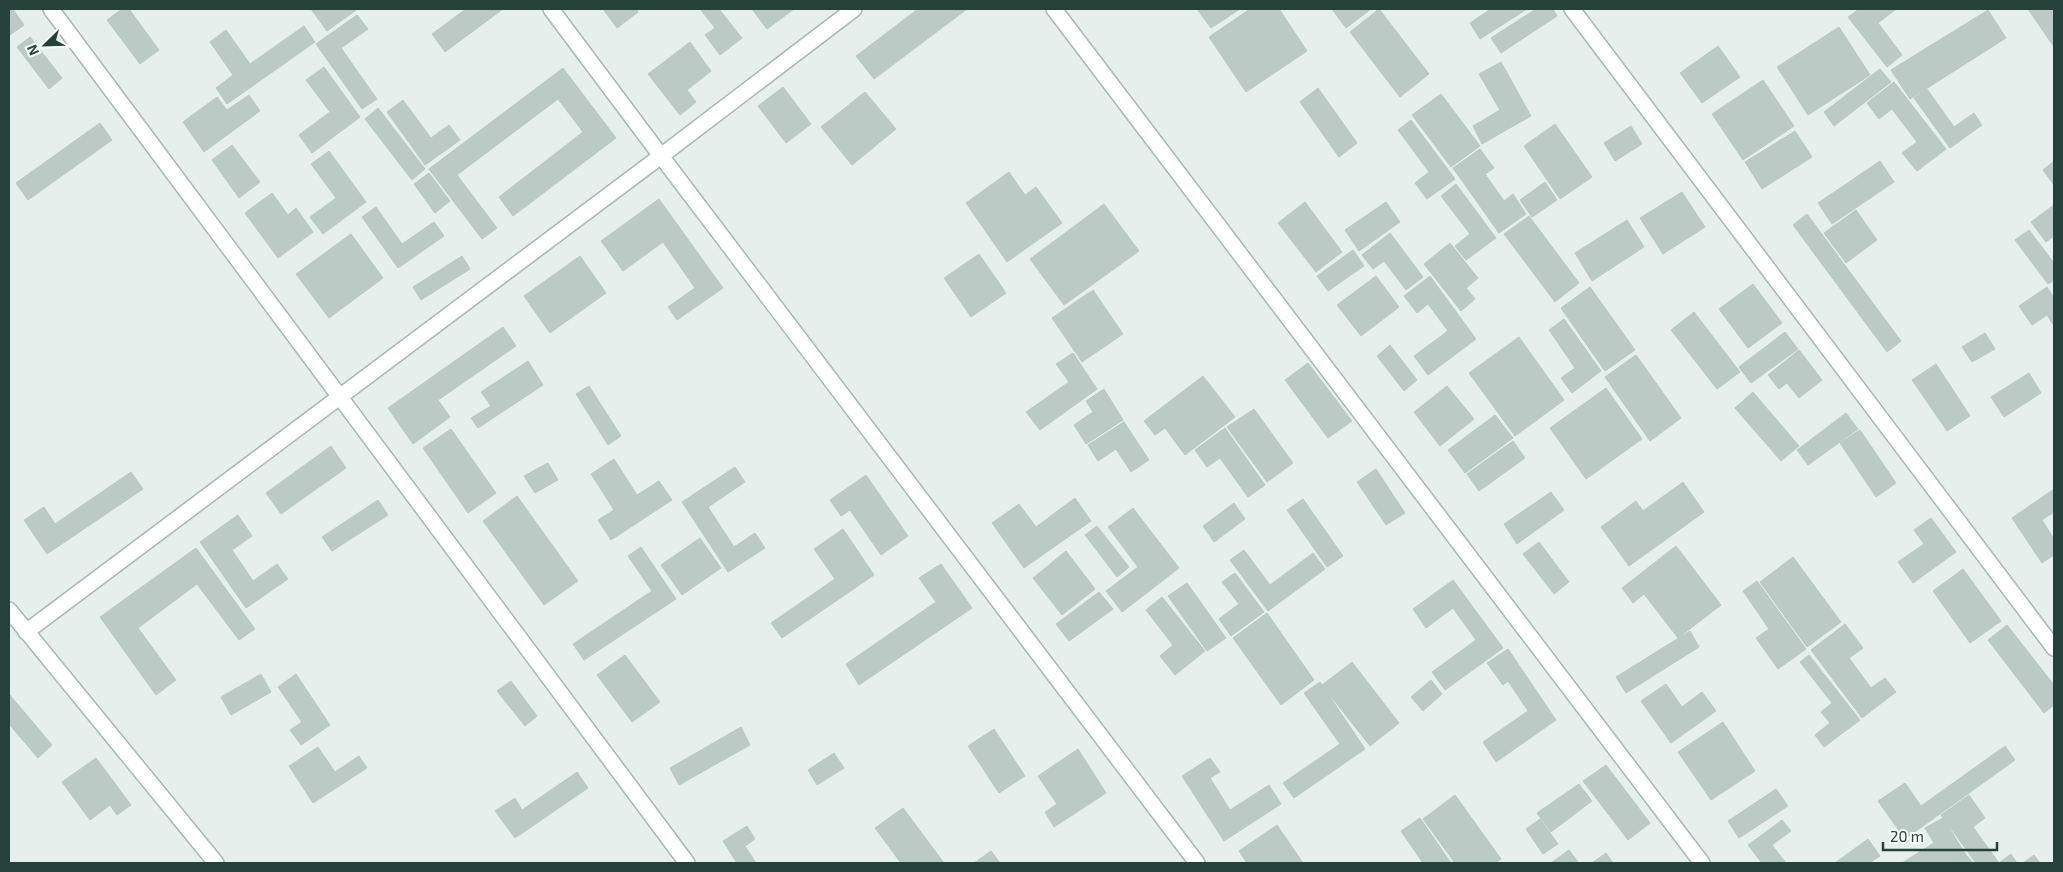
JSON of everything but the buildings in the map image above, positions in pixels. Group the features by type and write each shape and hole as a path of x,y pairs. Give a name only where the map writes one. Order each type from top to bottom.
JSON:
{"street":[{"path":"51,9 687,863"},
{"path":"551,9 1197,863"},
{"path":"26,632 854,9"},
{"path":"1054,9 1702,863"},
{"path":"1572,9 2054,648"},
{"path":"9,610 216,863"}]}
